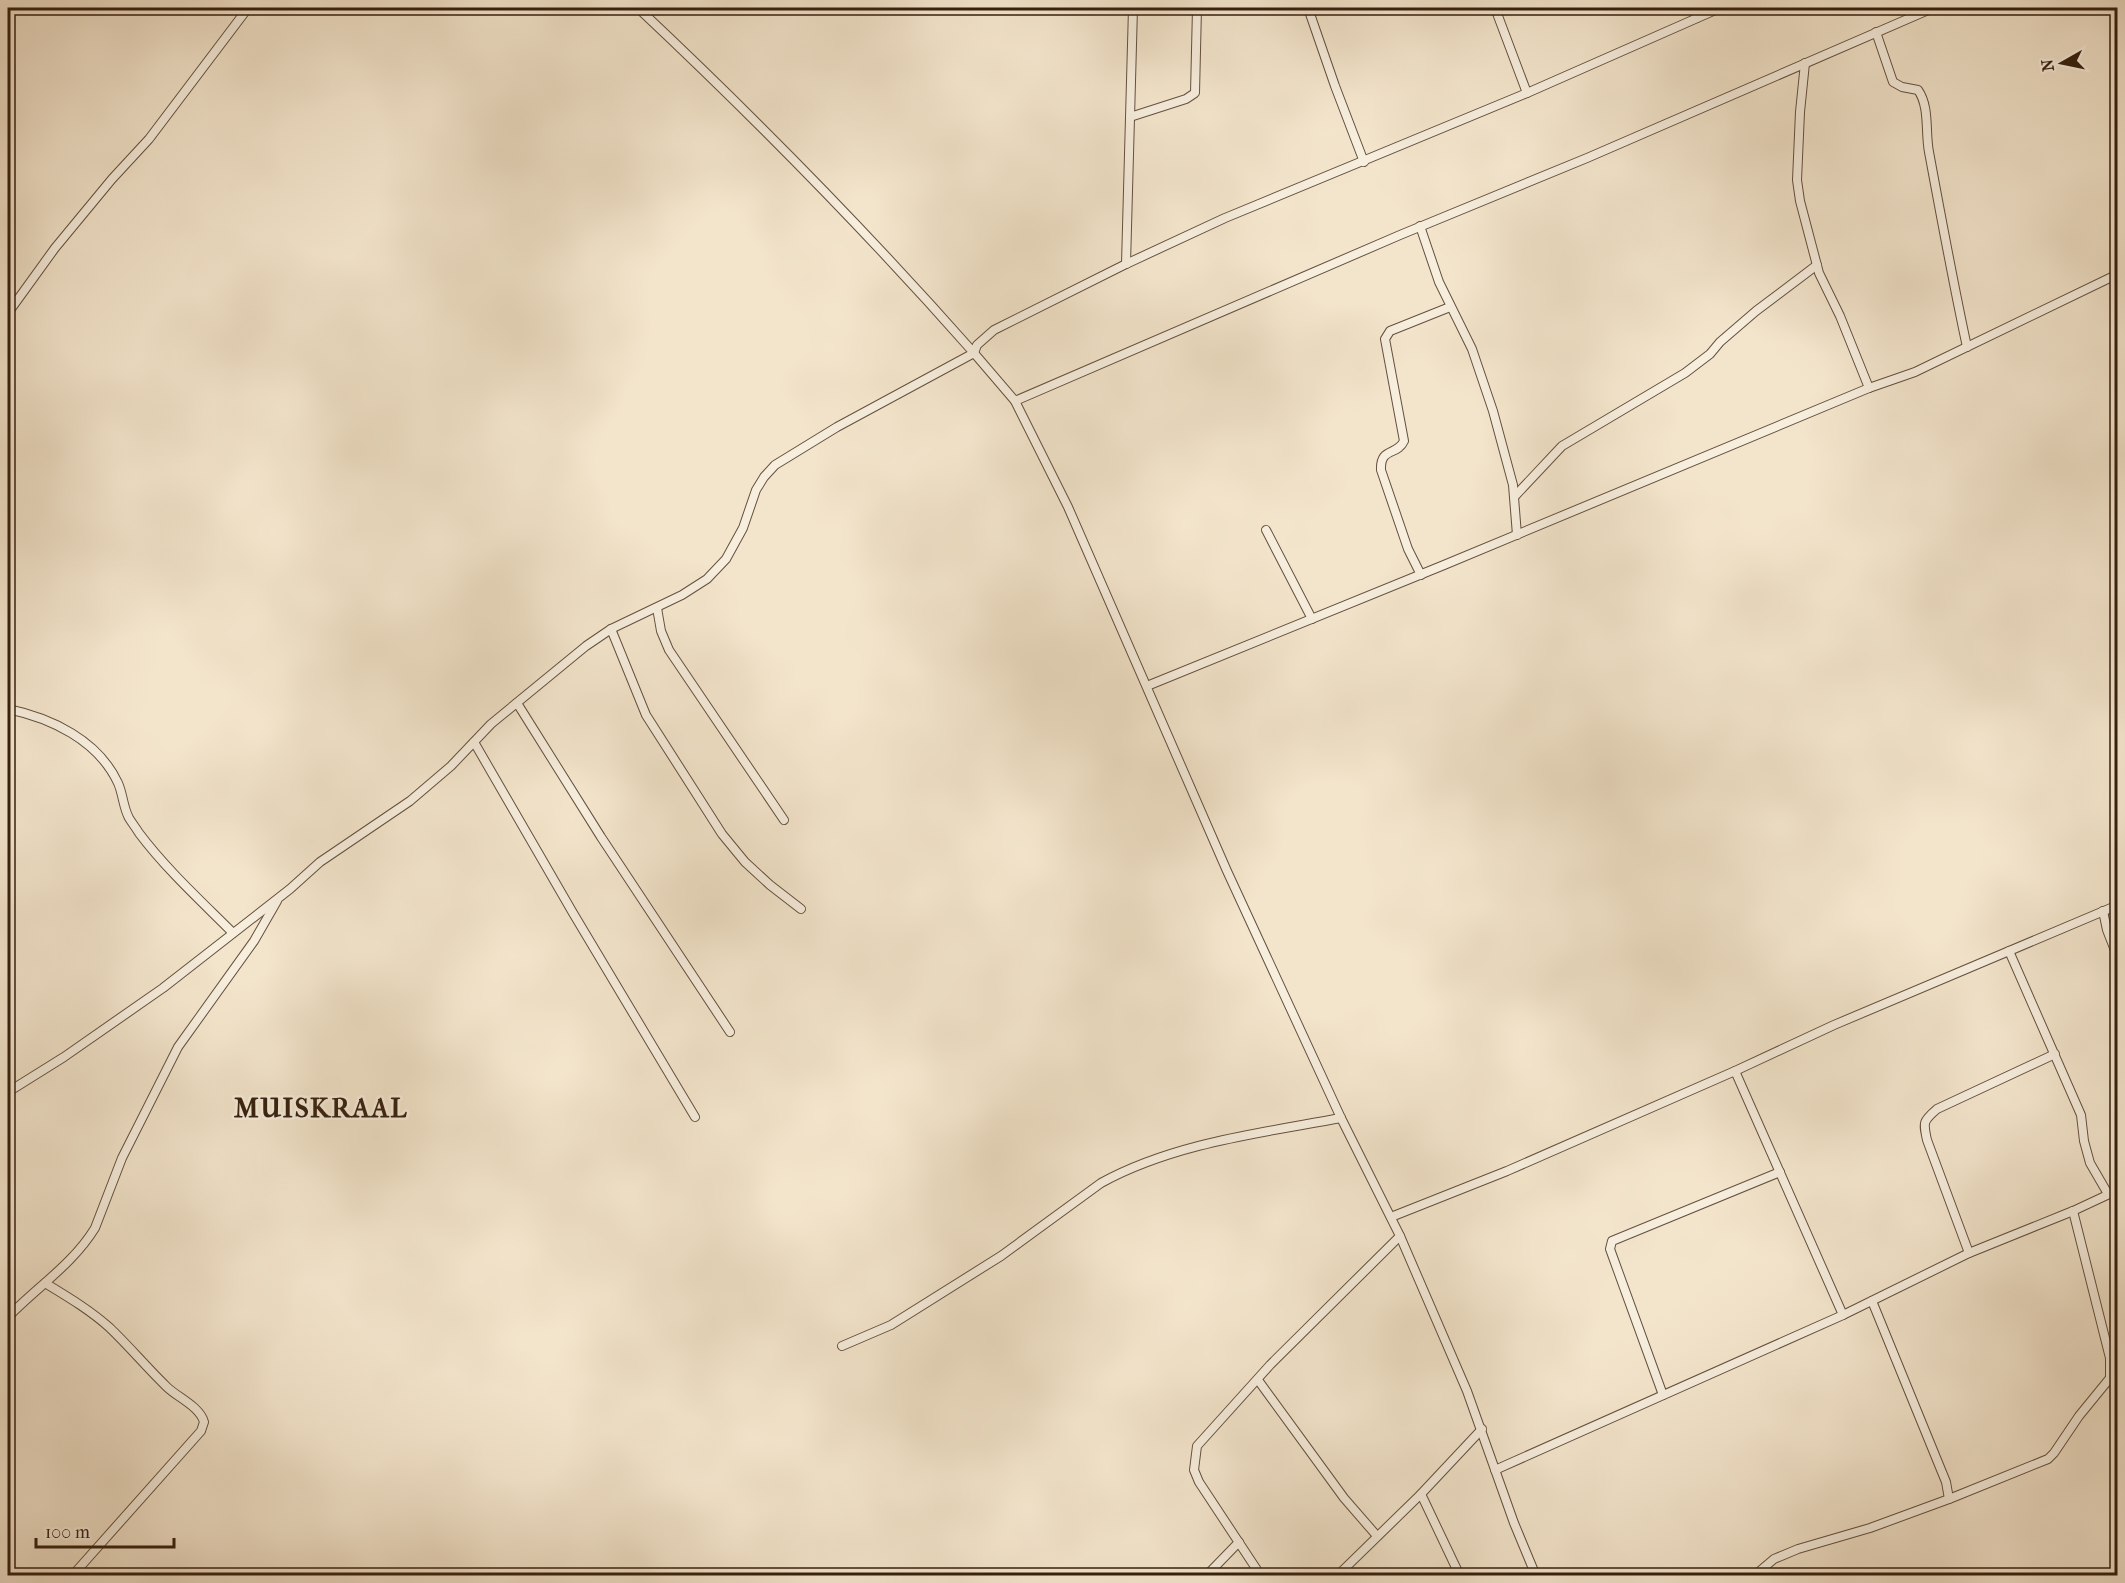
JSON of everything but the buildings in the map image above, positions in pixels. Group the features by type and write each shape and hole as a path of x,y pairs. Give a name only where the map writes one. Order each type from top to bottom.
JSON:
{"street":[{"path":"8,313 55,248 112,179 149,139 248,8"},
{"path":"638,8 872,242 1016,400 1072,518 1227,871 1341,1118 1400,1236 1482,1429 1495,1470 1536,1575"},
{"path":"1125,264 1133,8"},
{"path":"1130,117 1186,99 1195,93 1197,8"},
{"path":"1308,8 1364,162"},
{"path":"1495,8 1527,93"},
{"path":"1694,8 1697,18"},
{"path":"8,1092 64,1057 164,988 320,862 410,801 451,766 491,724 585,646 611,629 682,595 707,579 726,559 743,528 756,490 775,465 837,427 974,353 977,345 994,330 1125,264 1236,213 1527,93 1720,8"},
{"path":"1016,400 1420,226 1587,158 1933,8"},
{"path":"1876,32 1893,82 1902,87 1918,90 1924,101 1928,148 1967,347"},
{"path":"1805,63 1797,180 1806,230 1817,265 1869,388"},
{"path":"1420,226 1439,282 1480,370 1509,466 1515,496 1517,535"},
{"path":"1515,496 1562,446 1685,373 1710,354 1755,311 1817,265"},
{"path":"1147,686 1421,575 1869,388 1915,372 2118,274"},
{"path":"1421,575 1408,549 1381,470 1381,460 1385,454 1400,447 1404,441 1385,339 1388,333 1395,328 1450,307"},
{"path":"1266,530 1312,619"},
{"path":"657,608 661,631 669,651 784,820"},
{"path":"611,629 646,715 722,834 760,876 801,909"},
{"path":"517,702 730,1032"},
{"path":"8,709 31,714 53,723 72,733 94,752 118,783 128,816 141,835 197,898 233,933"},
{"path":"474,742 573,914 695,1117"},
{"path":"8,1317 82,1248 92,1233 122,1158 178,1047 254,941 279,897"},
{"path":"1391,1217 1507,1171 1834,1025 2118,904"},
{"path":"2103,911 2107,930 2118,958"},
{"path":"2009,951 2081,1116 2090,1164 2108,1194"},
{"path":"1970,1253 1927,1140 1925,1119 1937,1109 2055,1054"},
{"path":"1735,1071 1843,1315"},
{"path":"842,1346 891,1325 1001,1256 1101,1183 1117,1175 1175,1153 1228,1139 1341,1118"},
{"path":"1663,1395 1610,1249 1612,1241 1780,1172"},
{"path":"1495,1470 1843,1315 1970,1253 2118,1190"},
{"path":"1754,1575 1774,1559 1798,1549 1870,1528 1949,1499 2048,1459 2054,1453 2079,1416 2110,1378 2109,1358 2073,1211"},
{"path":"1261,1575 1199,1482 1194,1470 1197,1446 1258,1380 1400,1236"},
{"path":"45,1283 84,1307 110,1328 154,1375 198,1411 204,1422 201,1431 72,1575"},
{"path":"1872,1301 1946,1482 1949,1499"},
{"path":"1258,1380 1344,1498 1377,1536"},
{"path":"1342,1574 1482,1429"},
{"path":"1421,1494 1460,1575"},
{"path":"1206,1575 1239,1542"}],"district":[{"name":"MUISKRAAL","path":"321,1108"}]}
